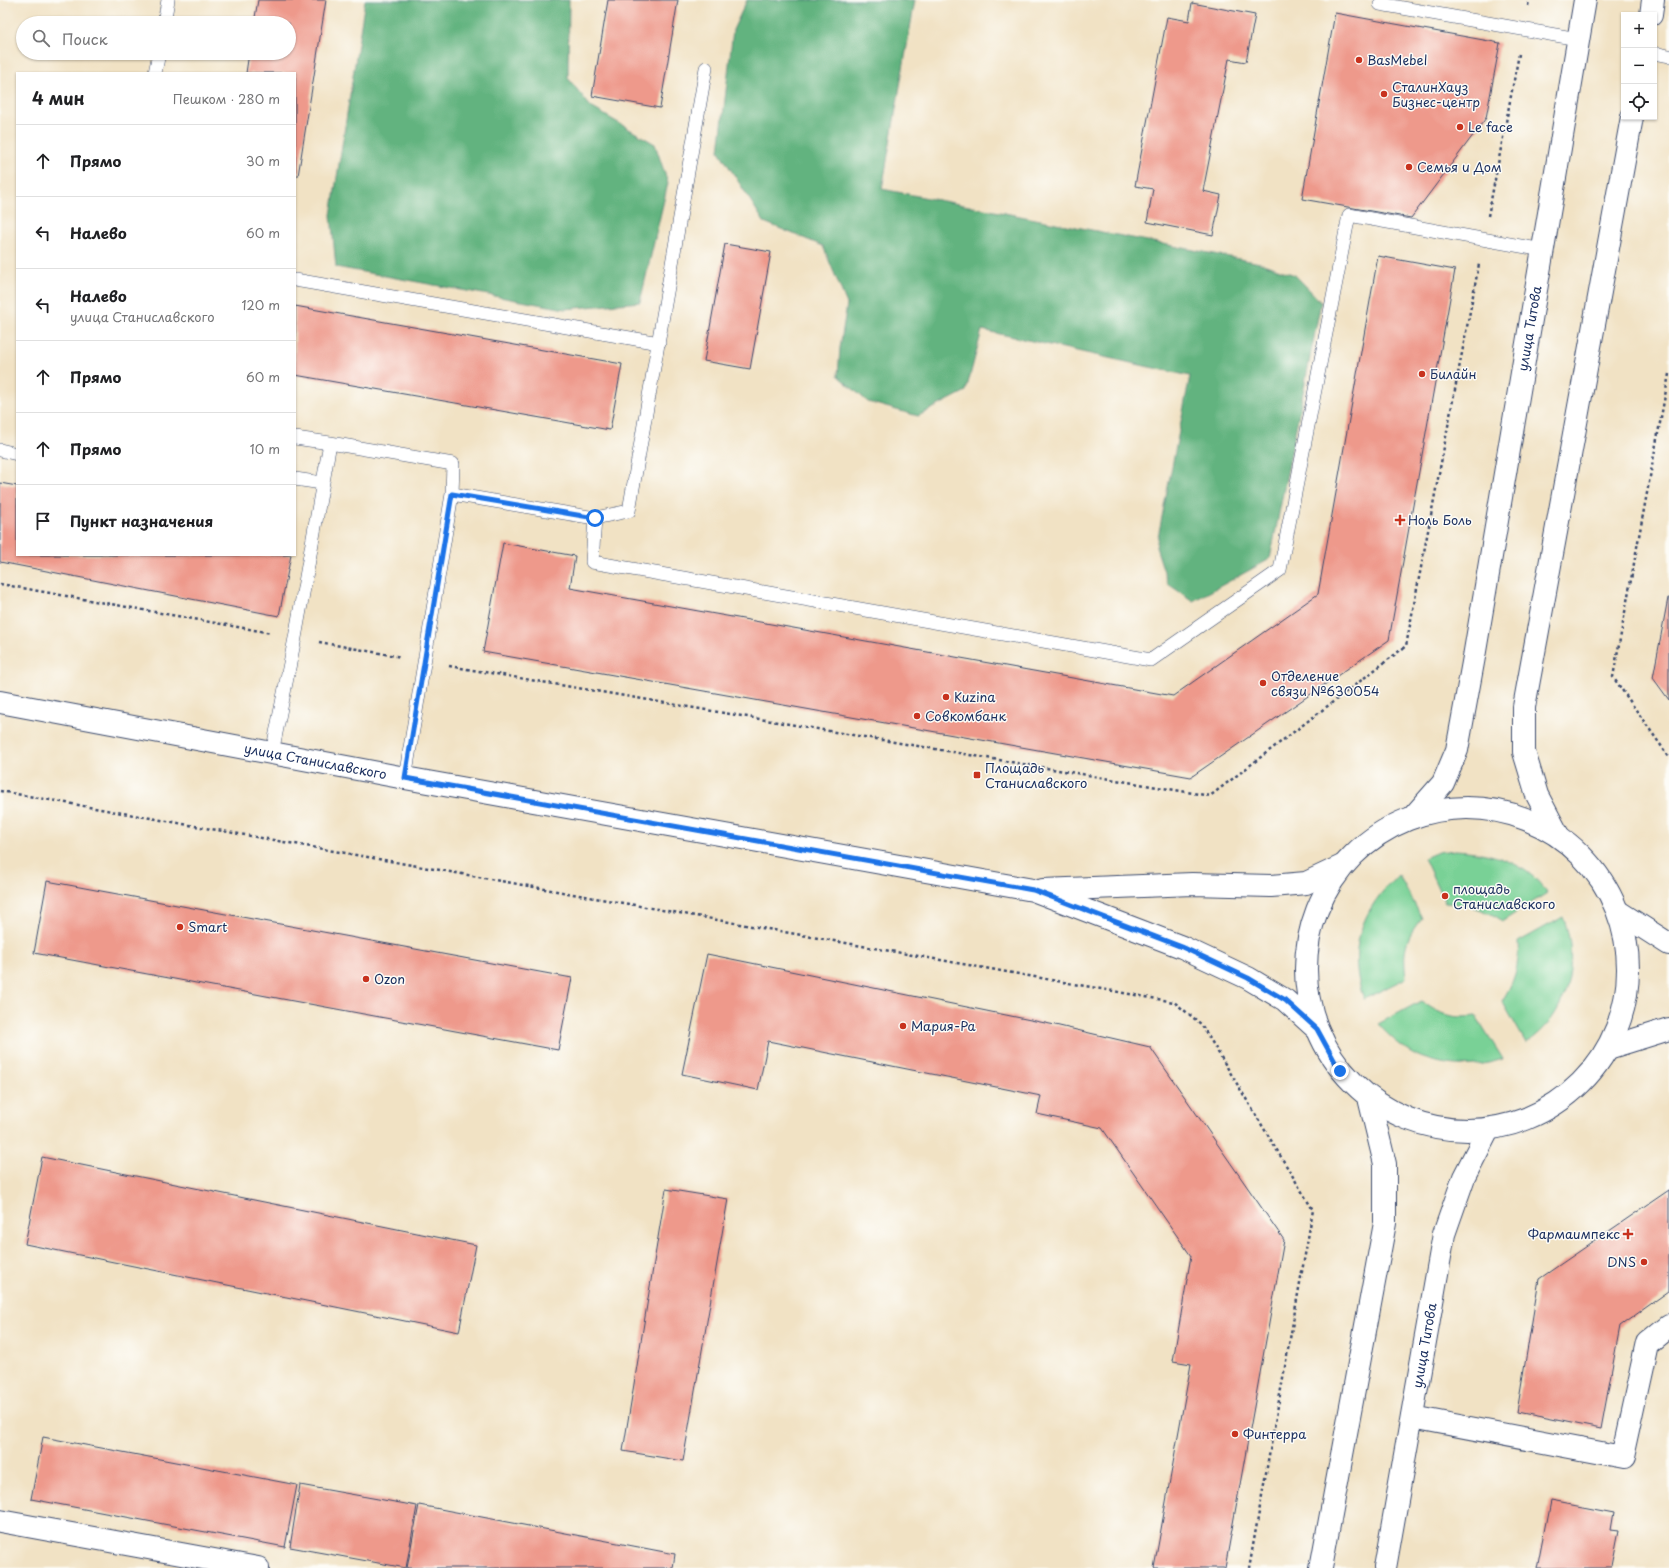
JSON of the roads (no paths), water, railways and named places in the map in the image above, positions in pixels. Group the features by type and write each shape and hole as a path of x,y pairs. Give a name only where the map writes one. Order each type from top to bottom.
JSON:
{"main road":[{"name":"улица Титова","path":"1413,817 1443,783 1457,750 1585,0"},
{"path":"1651,12 1653,0"},
{"path":"1342,866 1322,898 1309,945 1306,989 1317,1029 1340,1071 1369,1098 1396,1114 1428,1124 1459,1129 1488,1130 1534,1117 1574,1091 1592,1071 1608,1048 1621,1017 1628,982 1627,946 1618,912 1608,890 1593,870 1558,835 1537,795 1524,752 1524,707 1631,120"},
{"name":"улица Станиславского","path":"0,702 405,778 1033,890"},
{"path":"1033,890 1192,884 1271,886 1306,883 1342,866 1376,838 1413,817 1452,807 1478,808 1512,815 1558,835"},
{"path":"1033,890 1182,947 1248,978 1285,1000 1317,1029"},
{"path":"1618,912 1669,944"},
{"path":"1608,1048 1669,1029"},
{"path":"1321,1568 1385,1223 1385,1164 1369,1098"},
{"name":"улица Титова","path":"1385,1568 1444,1234 1464,1177 1488,1130"},
{"path":"1412,1417 1622,1457 1647,1343 1669,1325"},
{"path":"0,1521 258,1568"}],"lane":[{"path":"165,16 168,0"},
{"path":"1380,4 1578,39"},
{"path":"1657,54 1669,56"},
{"path":"155,72 158,60"},
{"path":"452,494 595,518 629,511 706,68"},
{"path":"595,518 592,562 1151,660 1280,570 1349,215 1542,250"},
{"path":"296,280 659,343"},
{"path":"296,438 453,464 452,494 405,778"},
{"path":"272,753 295,638 330,443"},
{"path":"0,450 16,454"},
{"path":"296,479 322,484"}],"place":[{"name":"BasMebel","path":"1359,60"},
{"name":"СталинХауз Бизнес-центр","path":"1384,94"},
{"name":"Le face","path":"1460,127"},
{"name":"Семья и Дом","path":"1409,167"},
{"name":"Билайн","path":"1422,374"},
{"name":"Ноль Боль","path":"1400,520"},
{"name":"Отделение связи №630054","path":"1263,683"},
{"name":"Kuzina","path":"946,697"},
{"name":"Совкомбанк","path":"917,716"},
{"name":"Площадь Станиславского","path":"977,775"},
{"name":"площадь Станиславского","path":"1445,896"},
{"name":"Smart","path":"180,927"},
{"name":"Ozon","path":"366,979"},
{"name":"Мария-Ра","path":"903,1026"},
{"name":"Фармаимпекс","path":"1628,1234"},
{"name":"DNS","path":"1644,1262"},
{"name":"Финтерра","path":"1235,1434"}]}
